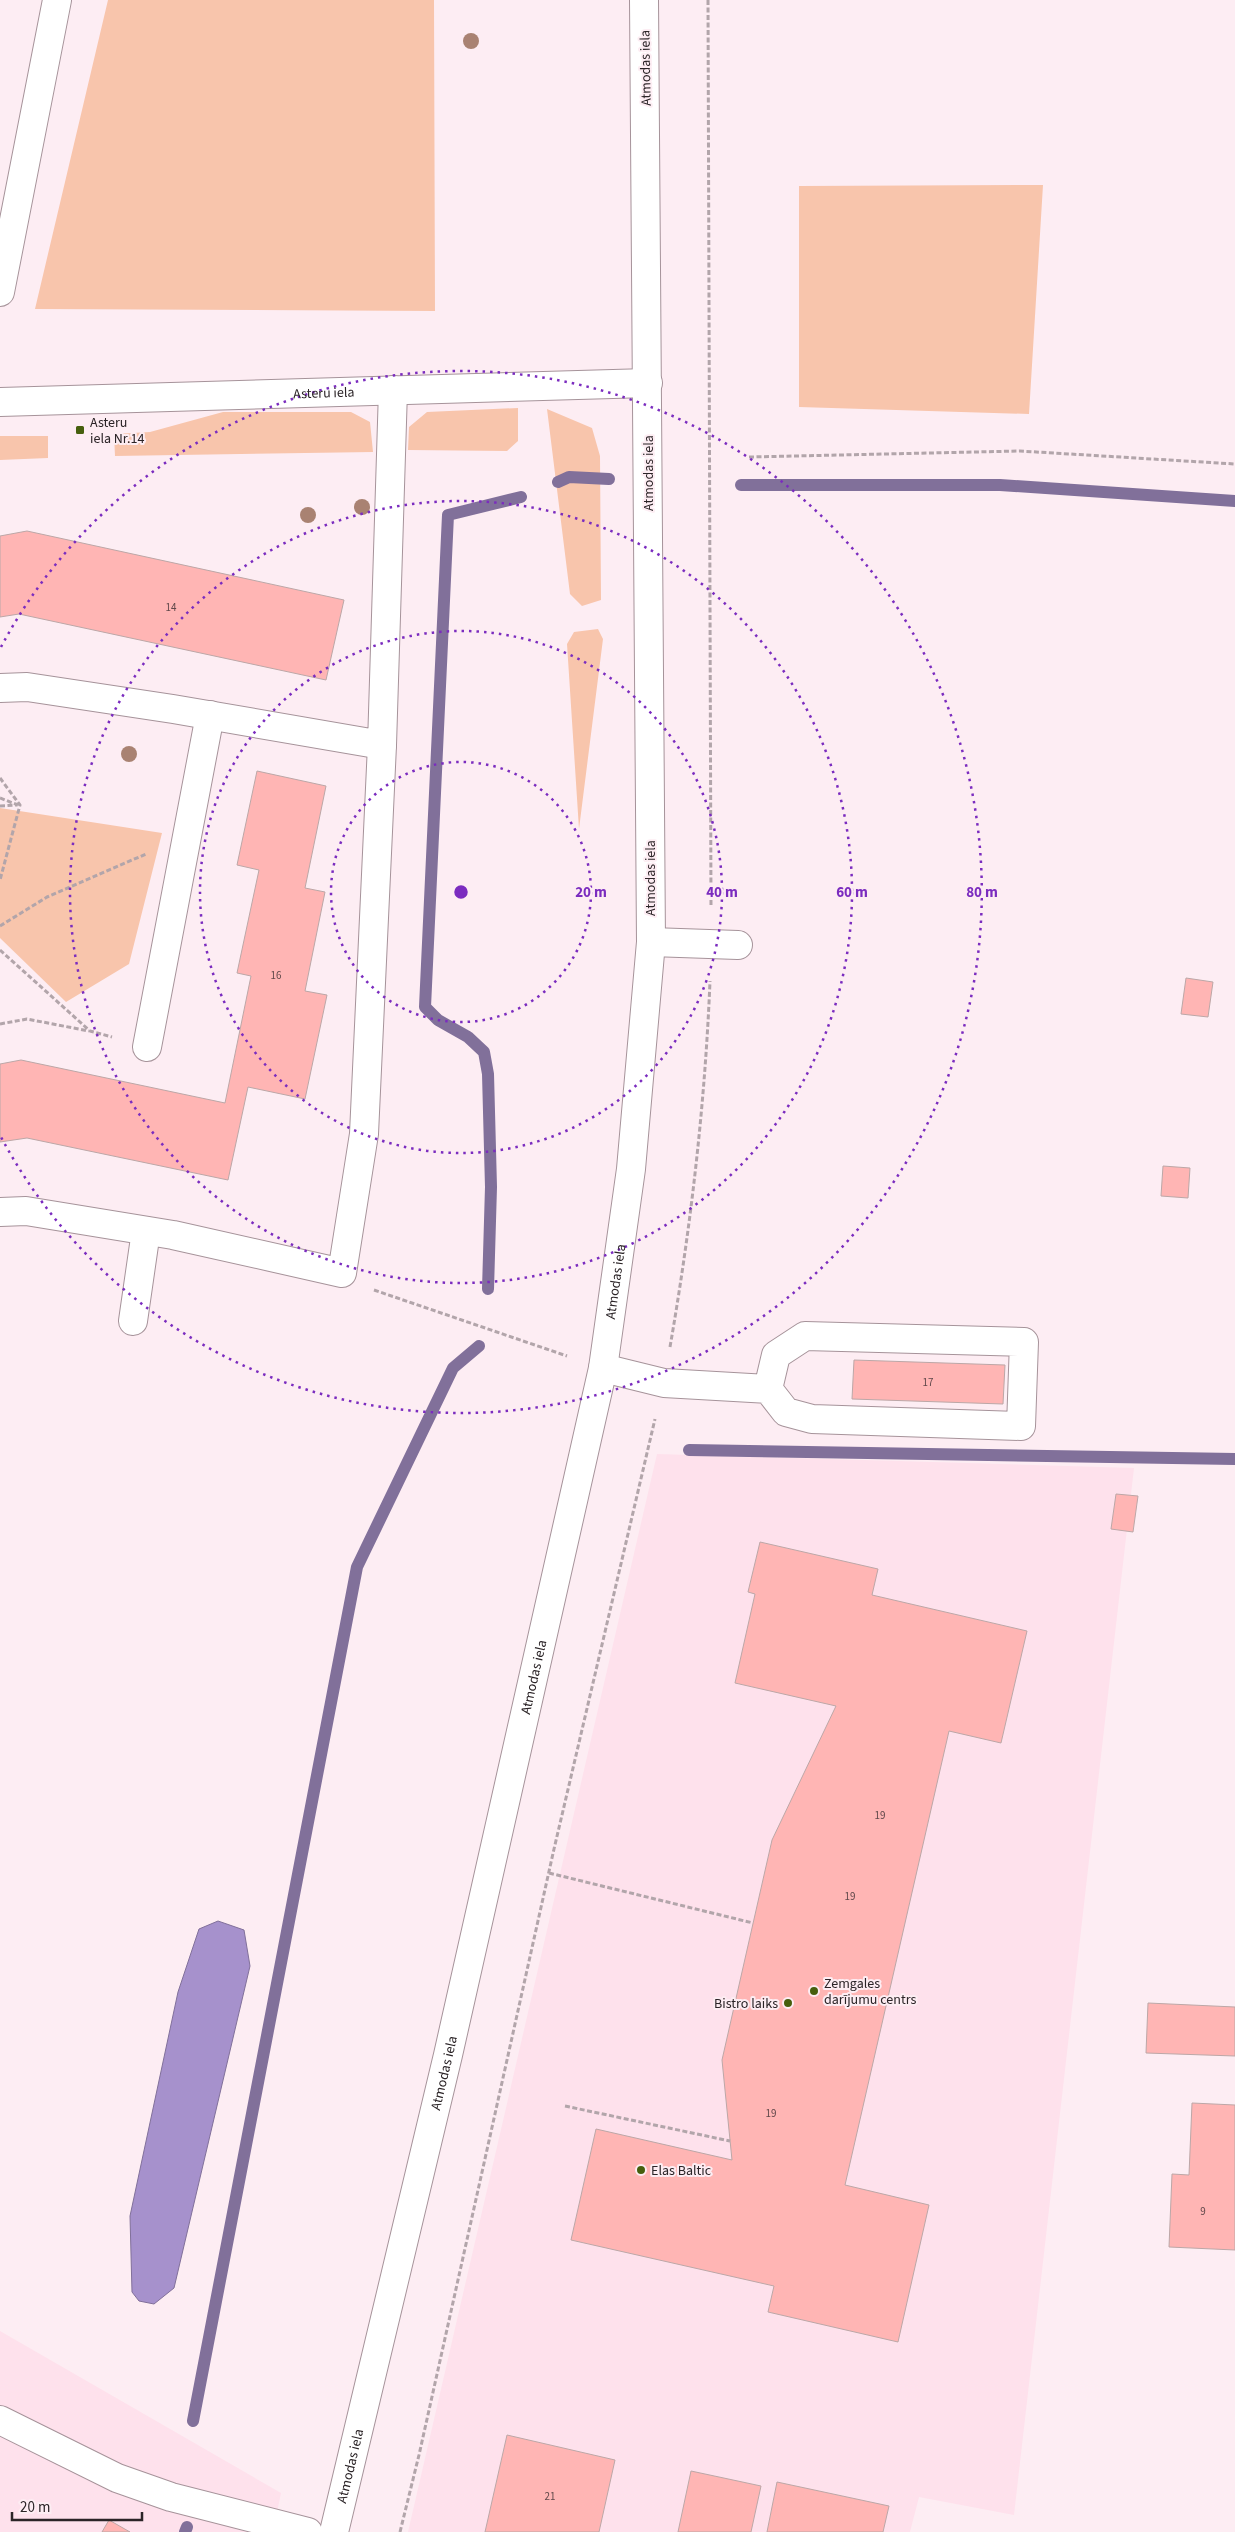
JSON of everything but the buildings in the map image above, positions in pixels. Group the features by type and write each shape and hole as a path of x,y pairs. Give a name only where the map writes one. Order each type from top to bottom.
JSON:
{"main road":[{"path":"0,292 57,0"},
{"name":"Atmodas iela","path":"334,2532 450,2045 603,1368 631,1169 651,942 644,0"},
{"name":"Asteru iela","path":"0,402 648,383"},
{"path":"0,1212 26,1211 146,1231 342,1273 364,1134 382,745 393,390"},
{"path":"0,688 27,688 210,714 382,745"},
{"path":"146,1047 210,714"},
{"path":"651,942 738,945"},
{"path":"133,1321 146,1231"},
{"path":"805,1336 1024,1342 1021,1426 812,1419 786,1412 768,1388 776,1355 805,1336"},
{"path":"603,1368 664,1383 768,1388"},
{"path":"0,2420 117,2478 171,2497 308,2532"}],"path":[{"path":"708,0 711,457"},
{"path":"749,457 1020,451 1235,464"},
{"path":"0,778 20,806"},
{"path":"0,798 20,806"},
{"path":"0,806 20,806"},
{"path":"0,880 20,806"},
{"path":"0,926 47,896 163,846 186,844"},
{"path":"0,950 90,1031"},
{"path":"0,1024 27,1019 90,1031 146,1047"},
{"path":"342,1273 384,1295 603,1368"},
{"path":"548,1873 753,1923"},
{"path":"565,2106 730,2142"}],"shaded area":[{"path":"108,0 434,0 435,311 35,309"},
{"path":"1043,185 1029,414 799,407 799,186"},
{"path":"518,408 518,441 507,451 408,450 409,427 427,412"},
{"path":"547,409 592,428 600,456 601,600 582,606 570,594"},
{"path":"223,412 351,412 370,422 373,452 115,456 114,434 150,432"},
{"path":"0,436 48,436 48,458 0,460"},
{"path":"598,629 603,639 579,829 567,644 574,632"},
{"path":"0,808 162,833 129,964 66,1002 0,938"},
{"path":"657,1454 1134,1468 1014,2515 919,2497 910,2532 408,2532"},
{"path":"218,1921 244,1930 250,1966 174,2288 154,2304 139,2301 132,2292 130,2216 178,1992 199,1929"},
{"path":"0,2331 281,2493 273,2532 0,2532"}],"waterway":[{"path":"558,482 569,477 609,479"},
{"path":"741,485 1000,485 1235,501"},
{"path":"488,1289 491,1187 488,1074 484,1052 468,1037 438,1020 425,1007 448,515 521,497"},
{"path":"193,2421 357,1567 453,1368 479,1346"},
{"path":"689,1450 1235,1459"},
{"path":"185,2532 187,2527"}],"place":[{"name":"Asteru iela Nr.14","path":"80,430"},
{"name":"Zemgales darījumu centrs","path":"814,1991"},
{"name":"Bistro laiks","path":"788,2003"},
{"name":"Elas Baltic","path":"641,2170"}]}
